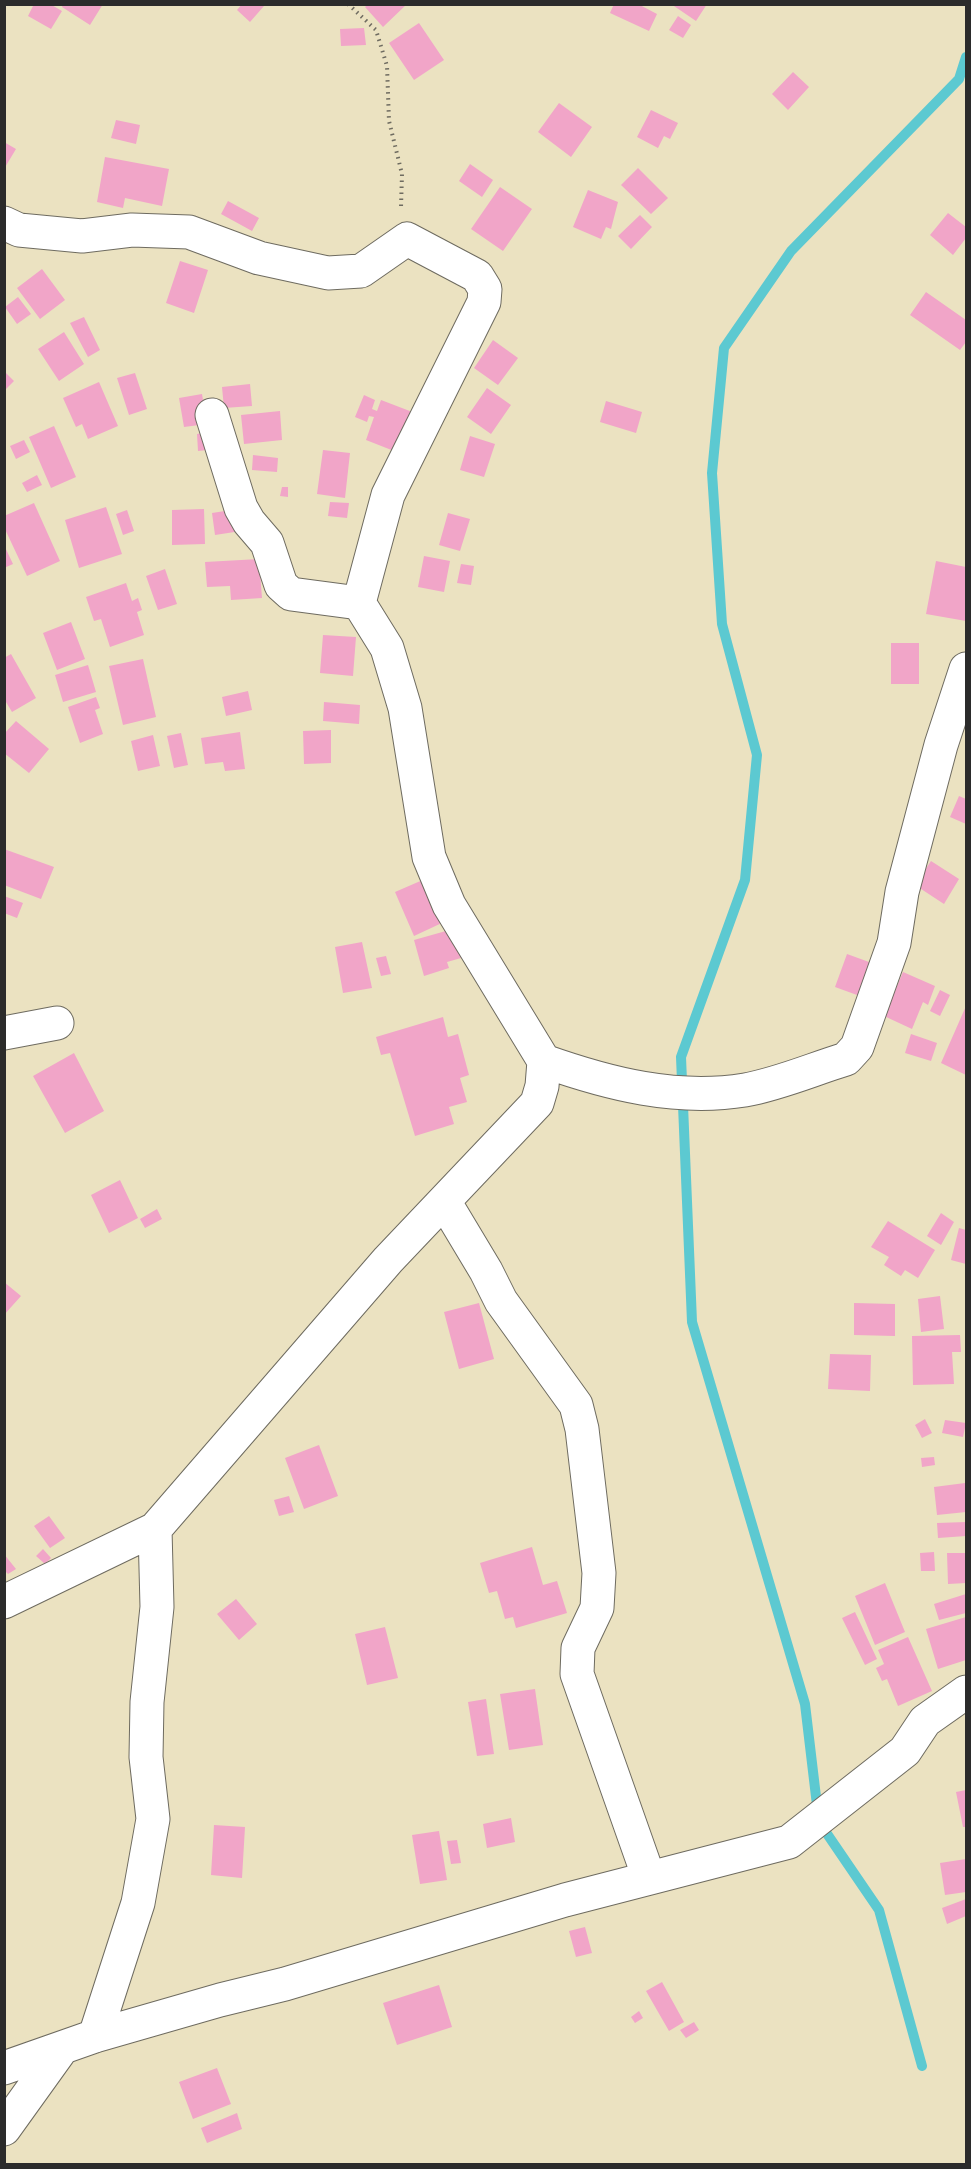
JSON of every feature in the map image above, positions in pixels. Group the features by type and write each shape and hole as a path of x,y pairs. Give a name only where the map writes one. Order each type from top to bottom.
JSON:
{"street":[{"path":"4,224 19,230 82,236 132,230 189,232 259,258 328,273 361,271 406,239 477,276 485,289 484,302 388,495 359,603 387,648 405,708 429,857 449,905 544,1061 542,1086 537,1103 327,1329 155,1529 4,1602"},
{"path":"212,415 241,508 249,522 267,543 281,585 291,594 359,603"},
{"path":"544,1061 657,1092 702,1095 747,1089 846,1059 852,1055 865,1028 894,943 902,892 941,745 966,669"},
{"path":"4,1033 57,1023"},
{"path":"444,1201 486,1270 501,1301 576,1404 582,1429 599,1573 597,1608 578,1648 577,1674 649,1878"},
{"path":"95,2036 138,1903 153,1819 146,1746 147,1702 158,1607 155,1529"},
{"path":"4,2068 60,2051 95,2036 649,1878 789,1842 905,1751 925,1721 966,1692"},
{"path":"4,2129 60,2051"}],"path":[{"path":"348,4 376,30 387,66 388,121 402,174 401,217 406,239"}],"building":[{"path":"34,4 50,4 62,11 51,29 28,16"},
{"path":"63,4 103,4 90,25 62,7"},
{"path":"242,4 263,4 264,6 250,22 237,10"},
{"path":"368,4 407,4 383,27 365,7"},
{"path":"614,4 638,4 657,14 649,31 610,13"},
{"path":"671,4 707,4 696,21"},
{"path":"678,16 691,25 683,38 669,30"},
{"path":"419,23 444,60 414,80 389,43"},
{"path":"364,28 366,45 341,46 340,29"},
{"path":"793,72 809,87 788,110 772,94"},
{"path":"559,103 592,127 571,157 538,132"},
{"path":"651,110 678,123 670,139 664,136 658,148 637,137"},
{"path":"116,120 140,125 136,144 111,138"},
{"path":"4,142 16,149 4,169"},
{"path":"105,157 169,169 162,206 125,198 123,208 97,202"},
{"path":"470,164 493,180 482,197 459,181"},
{"path":"638,168 668,198 651,214 621,185"},
{"path":"500,187 532,209 503,251 471,229"},
{"path":"588,190 618,202 611,229 606,227 601,239 573,227"},
{"path":"228,201 259,218 252,231 221,214"},
{"path":"948,213 966,227 966,238 953,255 930,235"},
{"path":"640,215 652,227 631,249 618,236"},
{"path":"180,261 208,270 194,313 166,303"},
{"path":"42,269 65,300 40,319 17,288"},
{"path":"926,292 966,320 966,342 960,350 910,315"},
{"path":"18,297 31,314 17,324 5,307"},
{"path":"84,317 100,350 88,357 70,323"},
{"path":"64,332 84,364 59,381 38,349"},
{"path":"493,340 518,358 498,385 474,368"},
{"path":"4,371 14,381 4,391"},
{"path":"135,373 147,409 129,415 117,378"},
{"path":"99,382 118,426 88,439 82,424 76,427 63,398"},
{"path":"250,384 252,406 224,408 222,387"},
{"path":"487,388 511,405 491,434 467,417"},
{"path":"202,394 207,424 184,427 179,398"},
{"path":"364,395 375,400 372,409 377,411 381,400 415,413 394,451 366,440 374,417 369,416 367,422 355,417"},
{"path":"606,401 642,412 636,433 600,422"},
{"path":"280,411 282,440 244,444 241,415"},
{"path":"54,426 76,477 51,488 29,437"},
{"path":"215,431 217,449 198,451 197,434"},
{"path":"470,436 495,444 484,477 460,470"},
{"path":"24,440 30,452 16,459 10,446"},
{"path":"323,450 350,453 345,498 317,494"},
{"path":"253,455 278,458 277,472 252,470"},
{"path":"37,475 42,485 27,492 22,483"},
{"path":"282,487 288,487 288,497 280,496"},
{"path":"330,502 349,503 347,518 328,516"},
{"path":"34,503 60,561 27,576 4,527 4,516"},
{"path":"106,507 122,554 79,568 65,520"},
{"path":"204,509 205,544 172,545 172,510"},
{"path":"238,509 241,531 215,535 212,513"},
{"path":"127,510 134,531 123,535 116,514"},
{"path":"448,513 470,519 460,551 439,545"},
{"path":"4,545 13,564 4,568"},
{"path":"424,556 450,561 444,592 418,587"},
{"path":"259,559 262,598 231,600 230,586 207,587 205,562"},
{"path":"936,561 966,567 966,621 926,614"},
{"path":"461,564 474,566 471,585 457,583"},
{"path":"165,569 177,604 158,610 146,576"},
{"path":"126,583 132,601 138,598 142,610 137,612 144,635 110,647 101,619 94,621 86,597"},
{"path":"71,622 85,659 57,670 43,633"},
{"path":"323,635 356,637 353,676 320,673"},
{"path":"891,643 919,643 919,684 891,684"},
{"path":"11,654 36,698 12,712 6,702 4,703 4,658"},
{"path":"143,659 156,717 123,725 109,666"},
{"path":"88,665 96,692 63,702 55,675"},
{"path":"248,691 252,710 226,716 222,697"},
{"path":"96,697 100,708 95,710 103,734 80,743 68,707"},
{"path":"324,702 360,705 359,724 323,721"},
{"path":"16,721 49,749 29,773 4,753 4,734"},
{"path":"331,730 331,763 304,764 303,731"},
{"path":"240,732 245,769 225,771 223,762 205,764 201,738"},
{"path":"181,733 188,765 174,768 167,736"},
{"path":"153,735 160,766 138,771 131,741"},
{"path":"959,796 966,799 966,824 950,817"},
{"path":"4,849 54,867 41,899 4,885"},
{"path":"931,861 959,879 944,904 915,885"},
{"path":"425,879 444,922 414,936 395,892"},
{"path":"4,896 23,903 17,918 4,913"},
{"path":"453,929 461,958 447,962 449,968 424,976 414,940"},
{"path":"362,942 372,988 343,993 335,947"},
{"path":"847,954 880,966 868,999 835,987"},
{"path":"386,956 391,974 381,976 376,958"},
{"path":"903,972 935,986 928,1005 923,1002 912,1029 884,1016"},
{"path":"940,990 950,995 940,1016 930,1011"},
{"path":"966,1006 966,1075 941,1063"},
{"path":"443,1017 448,1037 458,1034 469,1075 460,1078 467,1102 449,1107 454,1124 415,1136 390,1053 381,1055 376,1037"},
{"path":"911,1034 937,1043 931,1061 905,1053"},
{"path":"74,1053 104,1111 65,1133 33,1076"},
{"path":"120,1180 138,1218 109,1233 91,1195"},
{"path":"157,1209 162,1219 145,1228 140,1219"},
{"path":"941,1213 954,1222 941,1245 927,1236"},
{"path":"888,1221 935,1250 918,1278 905,1270 901,1276 884,1265 889,1257 871,1247"},
{"path":"959,1228 966,1230 966,1264 951,1260"},
{"path":"4,1282 21,1296 4,1315"},
{"path":"940,1296 944,1329 921,1332 918,1299"},
{"path":"479,1303 494,1359 459,1369 444,1312"},
{"path":"854,1303 895,1304 895,1336 854,1335"},
{"path":"960,1335 961,1352 952,1352 954,1384 913,1385 912,1336"},
{"path":"830,1354 871,1355 870,1391 828,1389"},
{"path":"925,1419 932,1433 922,1438 915,1425"},
{"path":"945,1420 966,1423 963,1437 942,1433"},
{"path":"319,1445 338,1496 304,1509 285,1458"},
{"path":"934,1457 935,1465 922,1467 921,1458"},
{"path":"965,1483 966,1512 937,1515 934,1487"},
{"path":"289,1496 294,1512 279,1516 274,1500"},
{"path":"49,1516 65,1538 50,1548 34,1526"},
{"path":"966,1522 966,1536 938,1538 937,1523"},
{"path":"532,1547 543,1585 557,1581 567,1613 516,1628 513,1617 505,1619 497,1591 489,1593 480,1563"},
{"path":"43,1549 51,1558 45,1564 36,1556"},
{"path":"934,1552 935,1571 921,1571 920,1553"},
{"path":"947,1553 966,1553 966,1583 948,1584"},
{"path":"4,1554 16,1569 8,1574 4,1570"},
{"path":"885,1583 905,1632 875,1645 855,1596"},
{"path":"966,1594 966,1613 939,1620 934,1604"},
{"path":"236,1599 257,1624 239,1640 217,1614"},
{"path":"855,1612 877,1659 865,1665 842,1618"},
{"path":"966,1617 966,1660 938,1669 926,1629"},
{"path":"385,1627 398,1678 367,1685 355,1634"},
{"path":"908,1637 932,1691 898,1706 887,1679 882,1681 876,1668 884,1664 878,1650"},
{"path":"535,1689 543,1745 509,1750 500,1694"},
{"path":"486,1699 494,1754 477,1756 468,1702"},
{"path":"966,1790 966,1827 963,1827 956,1792"},
{"path":"511,1818 515,1842 487,1848 483,1824"},
{"path":"214,1825 245,1827 242,1878 211,1875"},
{"path":"439,1831 447,1880 420,1884 412,1835"},
{"path":"457,1840 461,1863 451,1864 447,1841"},
{"path":"966,1859 966,1892 945,1895 940,1863"},
{"path":"966,1899 966,1916 947,1924 942,1908"},
{"path":"585,1927 592,1953 576,1957 569,1931"},
{"path":"662,1982 684,2022 669,2031 646,1991"},
{"path":"439,1985 452,2027 397,2045 383,2003"},
{"path":"639,2011 643,2018 635,2023 631,2017"},
{"path":"694,2022 699,2030 686,2038 680,2030"},
{"path":"217,2068 231,2104 193,2119 179,2082"},
{"path":"237,2113 242,2129 207,2143 201,2128"}],"waterway":[{"path":"922,2066 879,1910 819,1822 805,1704 692,1322 681,1057 745,880 757,755 722,624 712,473 724,348 791,251 959,79 966,57"}]}
